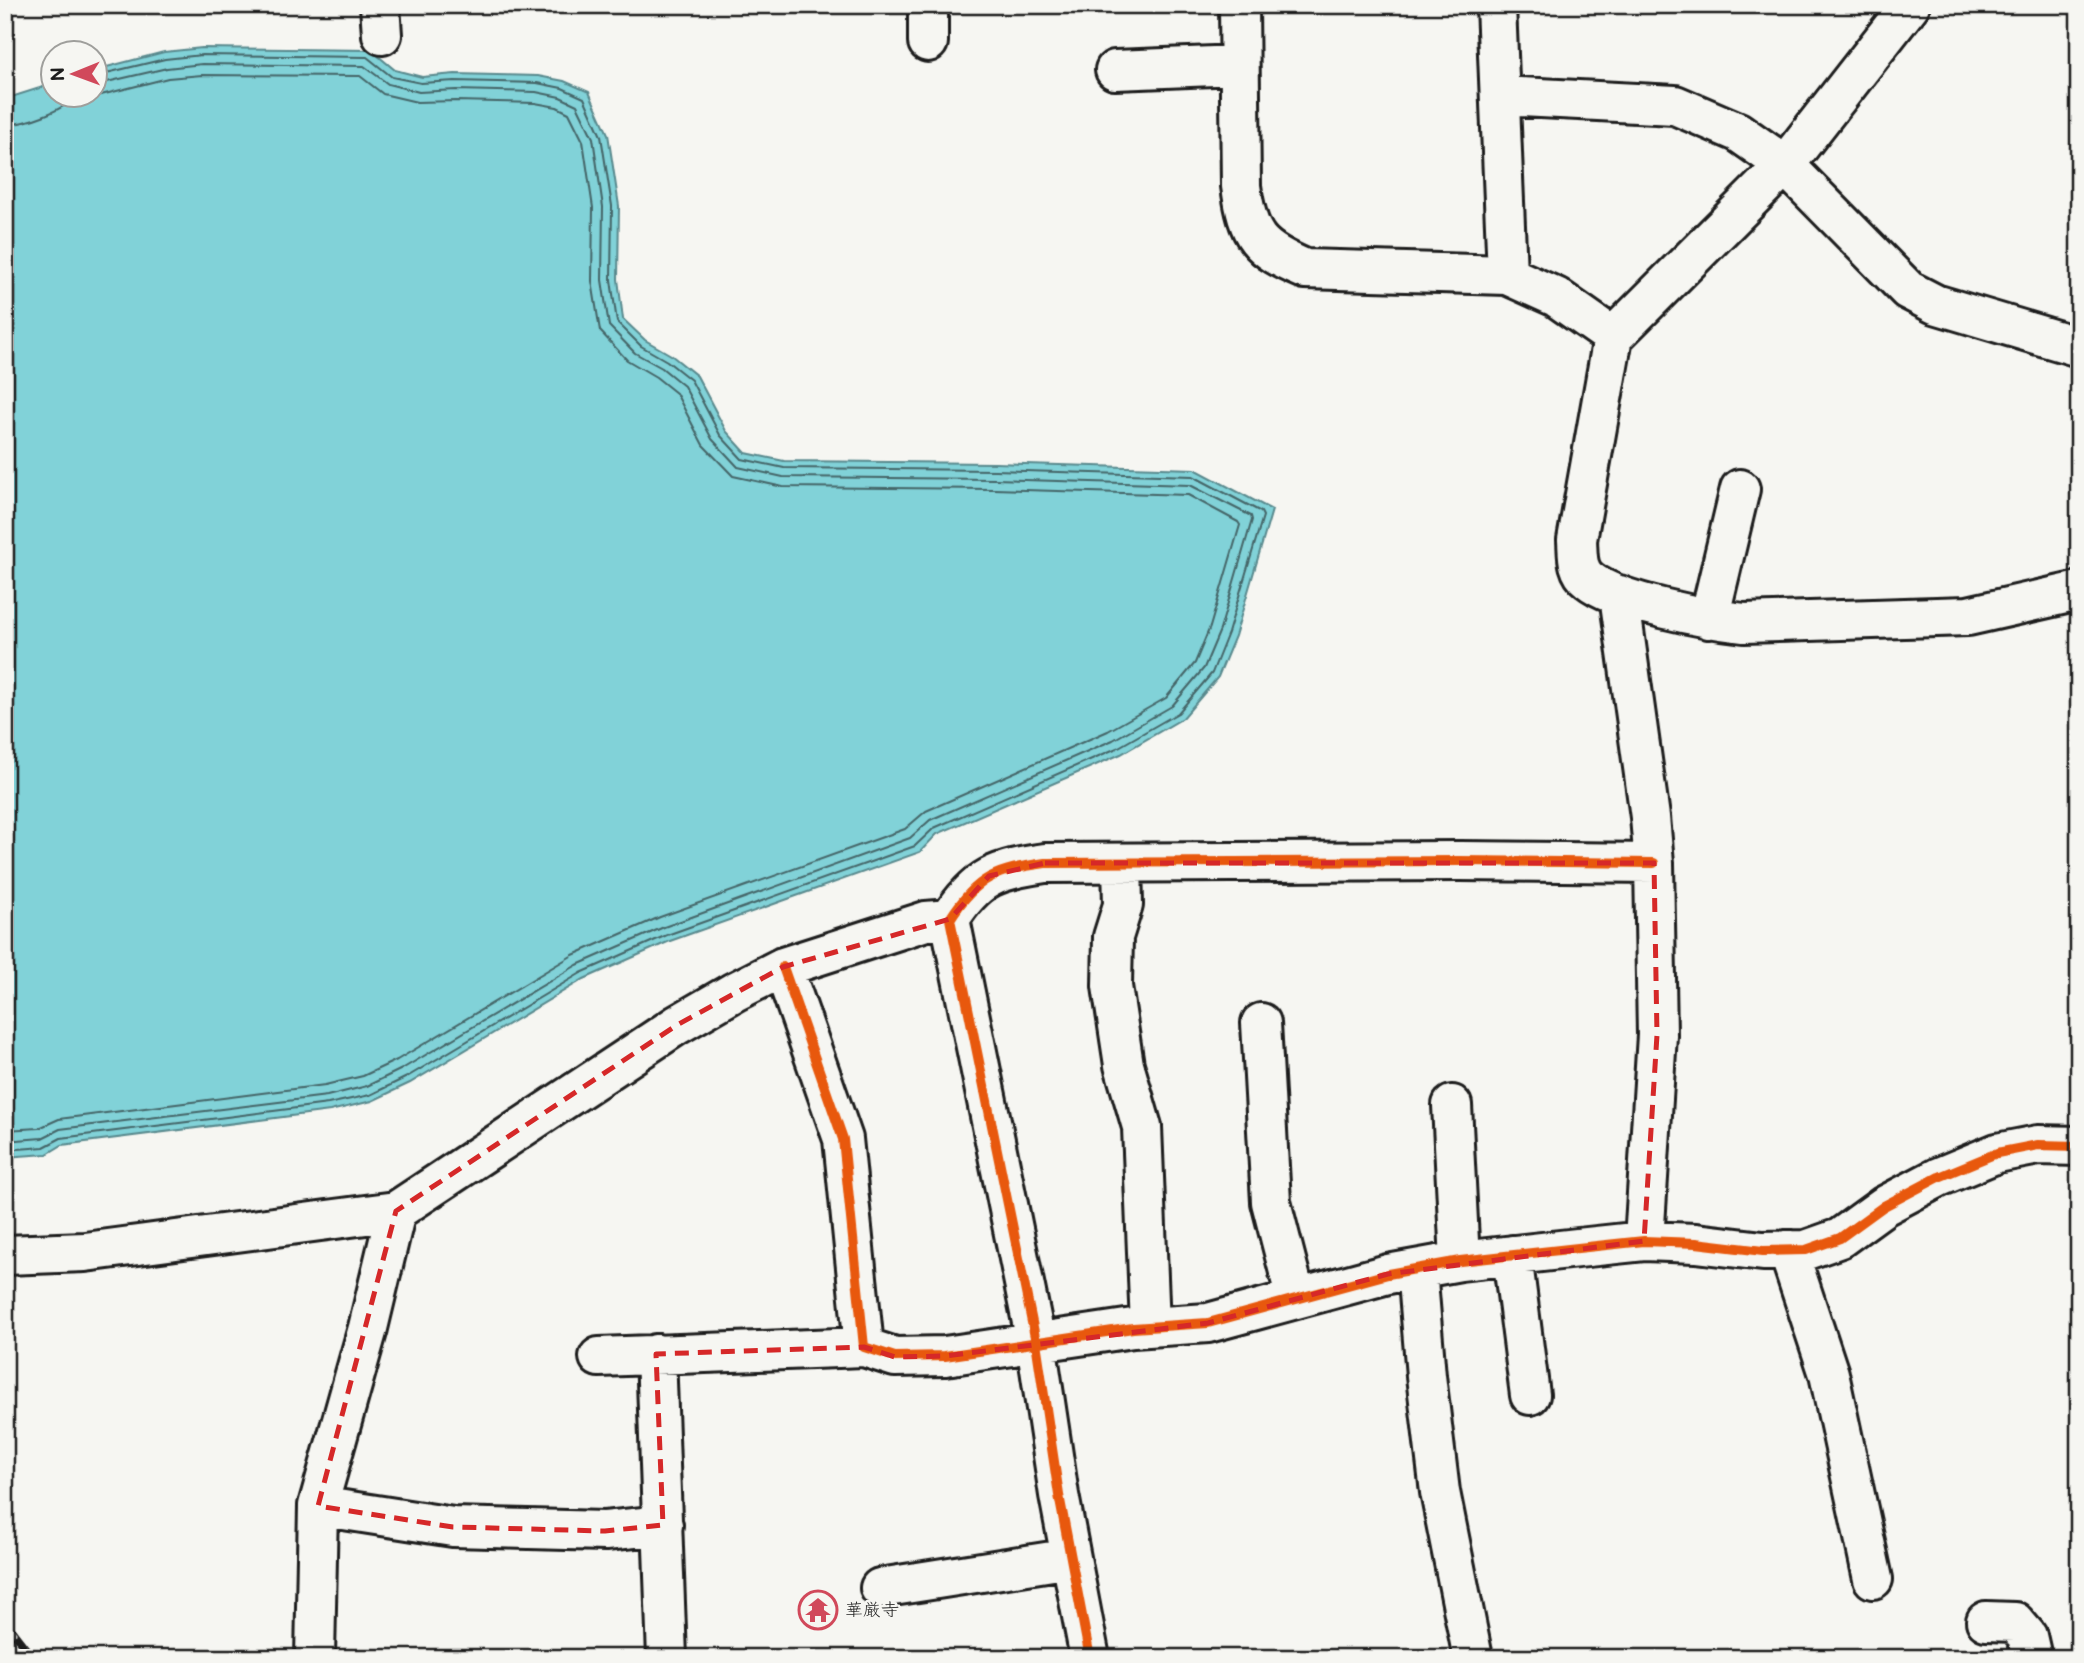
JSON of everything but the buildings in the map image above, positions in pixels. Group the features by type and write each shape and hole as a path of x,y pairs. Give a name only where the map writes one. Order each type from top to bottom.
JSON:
{"street":[{"path":"1239,5 1241,186 1244,212 1256,239 1277,257 1305,269 1507,275 1556,298 1614,337"},
{"path":"1496,5 1507,275"},
{"path":"1910,5 1786,165 1614,337 1577,540 1578,564 1587,579 1619,595 1709,619 1744,623 1968,616 2079,591"},
{"path":"1115,70 1239,65"},
{"path":"1500,96 1675,105 1738,132 1786,165 1908,290 1935,304 2079,347"},
{"path":"1709,619 1740,489"},
{"path":"1619,595 1654,863 1657,1035 1644,1241"},
{"path":"1090,1658 1036,1342 950,919 963,899 989,876 1016,867 1045,863 1654,863"},
{"path":"1122,863 1122,905 1113,937 1112,986 1124,1065 1142,1127 1150,1327"},
{"path":"5,1255 85,1252 396,1211 677,1025 734,992 783,967 926,921 950,919"},
{"path":"783,967 843,1139 864,1347"},
{"path":"1261,1023 1271,1202 1296,1299"},
{"path":"1452,1105 1460,1261"},
{"path":"599,1356 864,1347 895,1357 945,1356 1150,1327 1208,1323 1388,1274 1460,1261 1644,1241 1763,1251 1806,1250 1840,1238 1884,1206 1939,1177 1997,1153 2038,1145 2079,1146"},
{"path":"315,1658 318,1506 368,1328 396,1211"},
{"path":"1788,1250 1829,1374 1873,1579"},
{"path":"1512,1255 1530,1395"},
{"path":"1417,1269 1440,1492 1473,1658"},
{"path":"656,1354 667,1658"},
{"path":"318,1506 453,1527 605,1531 663,1525"},
{"path":"880,1588 1071,1558"},
{"path":"1986,1621 2015,1622 2027,1636 2032,1658"}],"highlighted area":[{"path":"1045,863 1654,863 1657,1035 1644,1241 1388,1274 1208,1323 945,1356 895,1357 864,1347 656,1354 663,1525 605,1531 453,1527 318,1506 396,1211 677,1025 783,967 950,919 989,876"}],"water":[{"path":"202,48 371,50 395,70 422,77 455,74 538,76 564,81 589,92 608,134 619,206 618,279 623,319 645,340 671,355 697,376 726,431 746,453 784,461 995,463 1195,469 1272,510 1235,636 1218,677 1183,718 1121,754 937,834 920,852 670,941 584,979 410,1083 372,1101 330,1111 62,1145 47,1154 5,1157 5,99 38,88 38,108 108,108 108,67 164,52"}],"railway":[{"path":"5,1622 33,1658"}],"cycle path":[{"path":"1090,1658 1059,1495 1036,1342 950,919 979,884 1001,872 1045,863 1654,863"},
{"path":"783,967 843,1139 864,1347 895,1357 945,1356 1133,1328 1208,1323 1388,1274 1460,1261 1644,1241 1696,1243 1763,1251 1806,1250 1840,1238 1884,1206 1939,1177 1997,1153 2038,1145 2079,1146"}],"place":[{"name":"華厳寺","path":"818,1610"}]}
